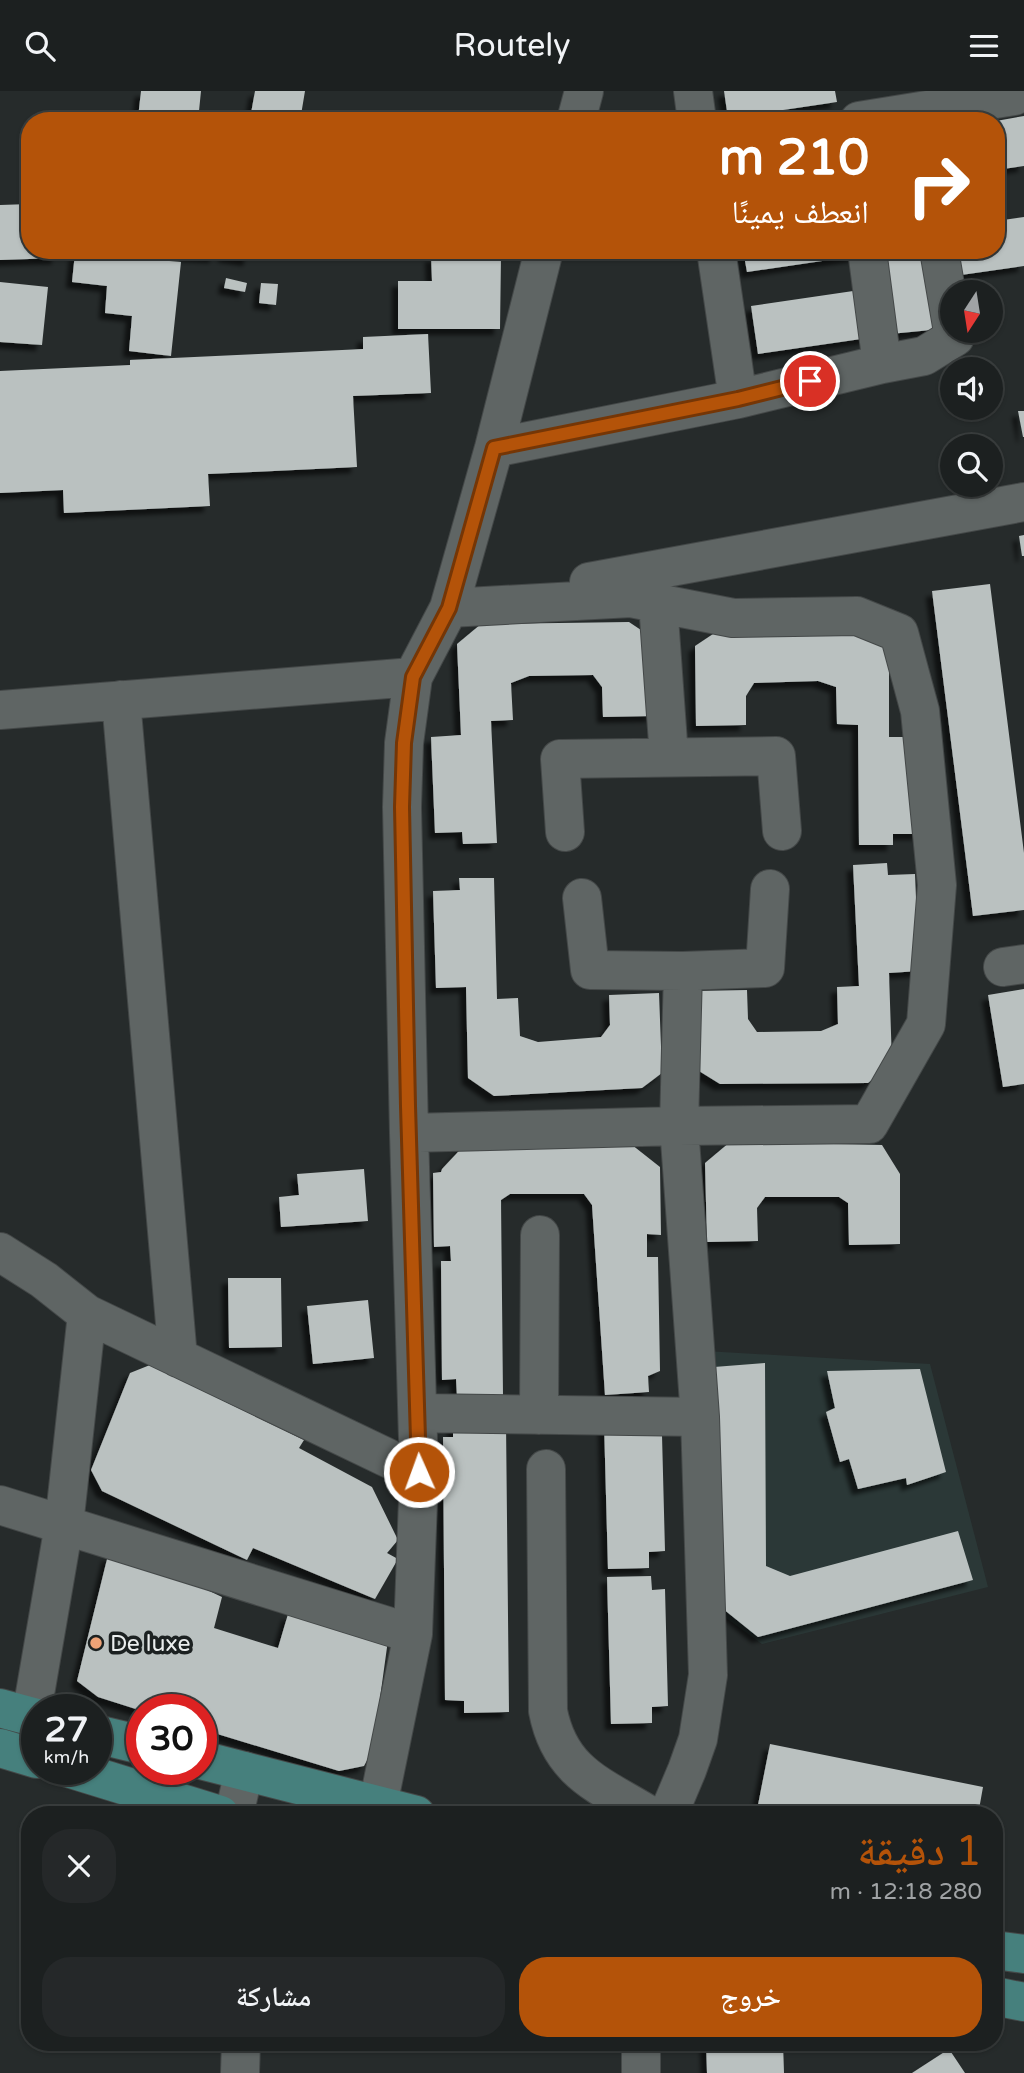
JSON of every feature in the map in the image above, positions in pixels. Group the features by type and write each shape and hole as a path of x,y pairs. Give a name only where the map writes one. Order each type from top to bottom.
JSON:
{"main road":[{"path":"0,1748 21,1754"},
{"path":"217,1764 360,1806"},
{"path":"112,1782 191,1806"},
{"path":"1003,1950 1024,1954"},
{"path":"1003,1998 1024,2001"}],"street":[{"path":"578,112 584,91"},
{"path":"694,91 696,112"},
{"path":"939,112 1014,96"},
{"path":"374,1806 413,1634 419,1472 402,807 404,743 413,677 449,608 494,448 542,259"},
{"path":"717,259 738,399"},
{"path":"868,259 881,364"},
{"path":"941,259 944,280"},
{"path":"494,448 738,399 924,356 945,343"},
{"path":"449,608 1024,502"},
{"path":"409,1133 679,1126 869,1125 926,1024 937,885 920,711 898,633 857,616 733,618 631,598 449,608"},
{"path":"658,603 669,757"},
{"path":"0,710 413,677"},
{"path":"121,700 178,1358"},
{"path":"565,832 560,759 776,756 782,831"},
{"path":"582,898 590,970 765,968 770,889"},
{"path":"672,1806 698,1739 708,1675 700,1417 679,1126 683,971"},
{"path":"539,1415 540,1235"},
{"path":"0,1252 44,1280 87,1314 419,1472"},
{"path":"27,1694 64,1525 87,1314"},
{"path":"418,1413 700,1417"},
{"path":"546,1469 548,1711 552,1730 560,1748 580,1772 635,1806"},
{"path":"0,1505 413,1634"},
{"path":"236,1806 244,1771"},
{"path":"240,2073 241,2051"},
{"path":"641,2073 642,2051"}],"shaded area":[{"path":"705,1351 930,1364 988,1587 762,1644 715,1610"}],"building":[{"path":"141,91 201,91 199,112 139,112"},
{"path":"255,91 305,91 302,112 251,112"},
{"path":"724,91 835,91 837,102 769,112 727,112"},
{"path":"1024,116 1024,166 1005,169 1005,119"},
{"path":"21,204 21,259 29,259 0,260 0,205"},
{"path":"1024,217 1024,266 961,275 958,259 1005,259 1005,220"},
{"path":"74,259 181,262 171,356 129,351 132,316 105,313 107,286 72,282"},
{"path":"431,259 501,259 500,329 398,329 398,281 432,281"},
{"path":"745,259 836,259 747,272"},
{"path":"880,259 930,259 938,315 931,330 890,334"},
{"path":"226,278 247,283 245,292 224,288"},
{"path":"0,282 48,287 42,345 0,342"},
{"path":"261,283 278,284 276,305 259,303"},
{"path":"860,290 868,338 758,354 751,306"},
{"path":"428,334 431,393 353,396 357,467 208,474 210,506 64,513 63,490 0,493 0,371 130,365 130,360 363,349 363,337"},
{"path":"1018,411 1024,411 1024,437 1023,437"},
{"path":"1024,535 1024,556 1022,556 1019,536"},
{"path":"990,584 1024,853 1024,910 973,916 932,591"},
{"path":"629,622 650,636 653,716 603,717 602,687 593,675 529,676 511,683 513,720 491,721 497,843 463,844 462,832 435,833 431,737 461,735 457,644 481,624"},
{"path":"864,627 889,646 889,737 919,737 920,834 893,834 893,845 859,845 858,725 837,724 836,687 818,681 754,683 746,696 746,725 696,726 695,646 716,632"},
{"path":"887,863 888,875 915,874 919,971 889,973 892,1063 868,1083 720,1084 699,1071 696,991 747,990 748,1019 757,1032 821,1031 838,1024 837,987 859,986 853,865"},
{"path":"459,878 494,878 497,999 518,998 520,1036 538,1042 601,1037 610,1025 609,995 659,993 662,1073 642,1088 494,1096 468,1078 466,987 436,988 433,891 460,890"},
{"path":"1024,989 1024,1084 1003,1087 988,995"},
{"path":"622,1137 660,1167 661,1235 647,1234 647,1257 658,1257 660,1371 648,1376 649,1392 605,1395 592,1205 584,1194 510,1194 501,1200 503,1396 457,1397 456,1379 442,1380 441,1261 451,1261 450,1246 434,1247 433,1173 441,1172 471,1138"},
{"path":"730,1142 882,1145 900,1174 900,1244 849,1245 848,1203 839,1197 765,1197 757,1208 758,1241 707,1242 705,1163"},
{"path":"364,1169 368,1221 281,1227 279,1197 299,1195 297,1174"},
{"path":"228,1278 281,1278 282,1347 229,1348"},
{"path":"368,1300 374,1358 313,1364 307,1306"},
{"path":"765,1363 766,1566 790,1576 958,1531 973,1580 758,1637 717,1604 714,1367"},
{"path":"150,1365 304,1440 299,1448 372,1487 398,1540 387,1553 398,1559 375,1599 253,1548 247,1560 102,1491 91,1470 130,1373"},
{"path":"920,1369 946,1472 907,1485 906,1478 858,1489 849,1459 840,1462 826,1412 835,1408 827,1371"},
{"path":"604,1422 662,1435 665,1551 649,1552 649,1568 608,1569"},
{"path":"453,1423 506,1423 509,1712 464,1713 464,1701 445,1700 443,1437 453,1437"},
{"path":"108,1555 169,1572 222,1597 214,1628 278,1648 288,1614 388,1640 373,1749 364,1766 339,1771 217,1734 217,1694 126,1694 126,1706 112,1701 112,1694 94,1694 77,1681"},
{"path":"651,1576 652,1590 665,1589 668,1706 652,1707 652,1723 611,1724 607,1577"},
{"path":"770,1744 983,1787 980,1806 758,1806"},
{"path":"706,2051 783,2051 784,2073 707,2073"},
{"path":"946,2051 950,2051 965,2073 912,2073"}],"place":[{"name":"De luxe","path":"96,1643"}],"route":[{"path":"419,1472 408,1106 402,807 404,743 413,677 449,608 494,448 738,399 810,381"}]}
